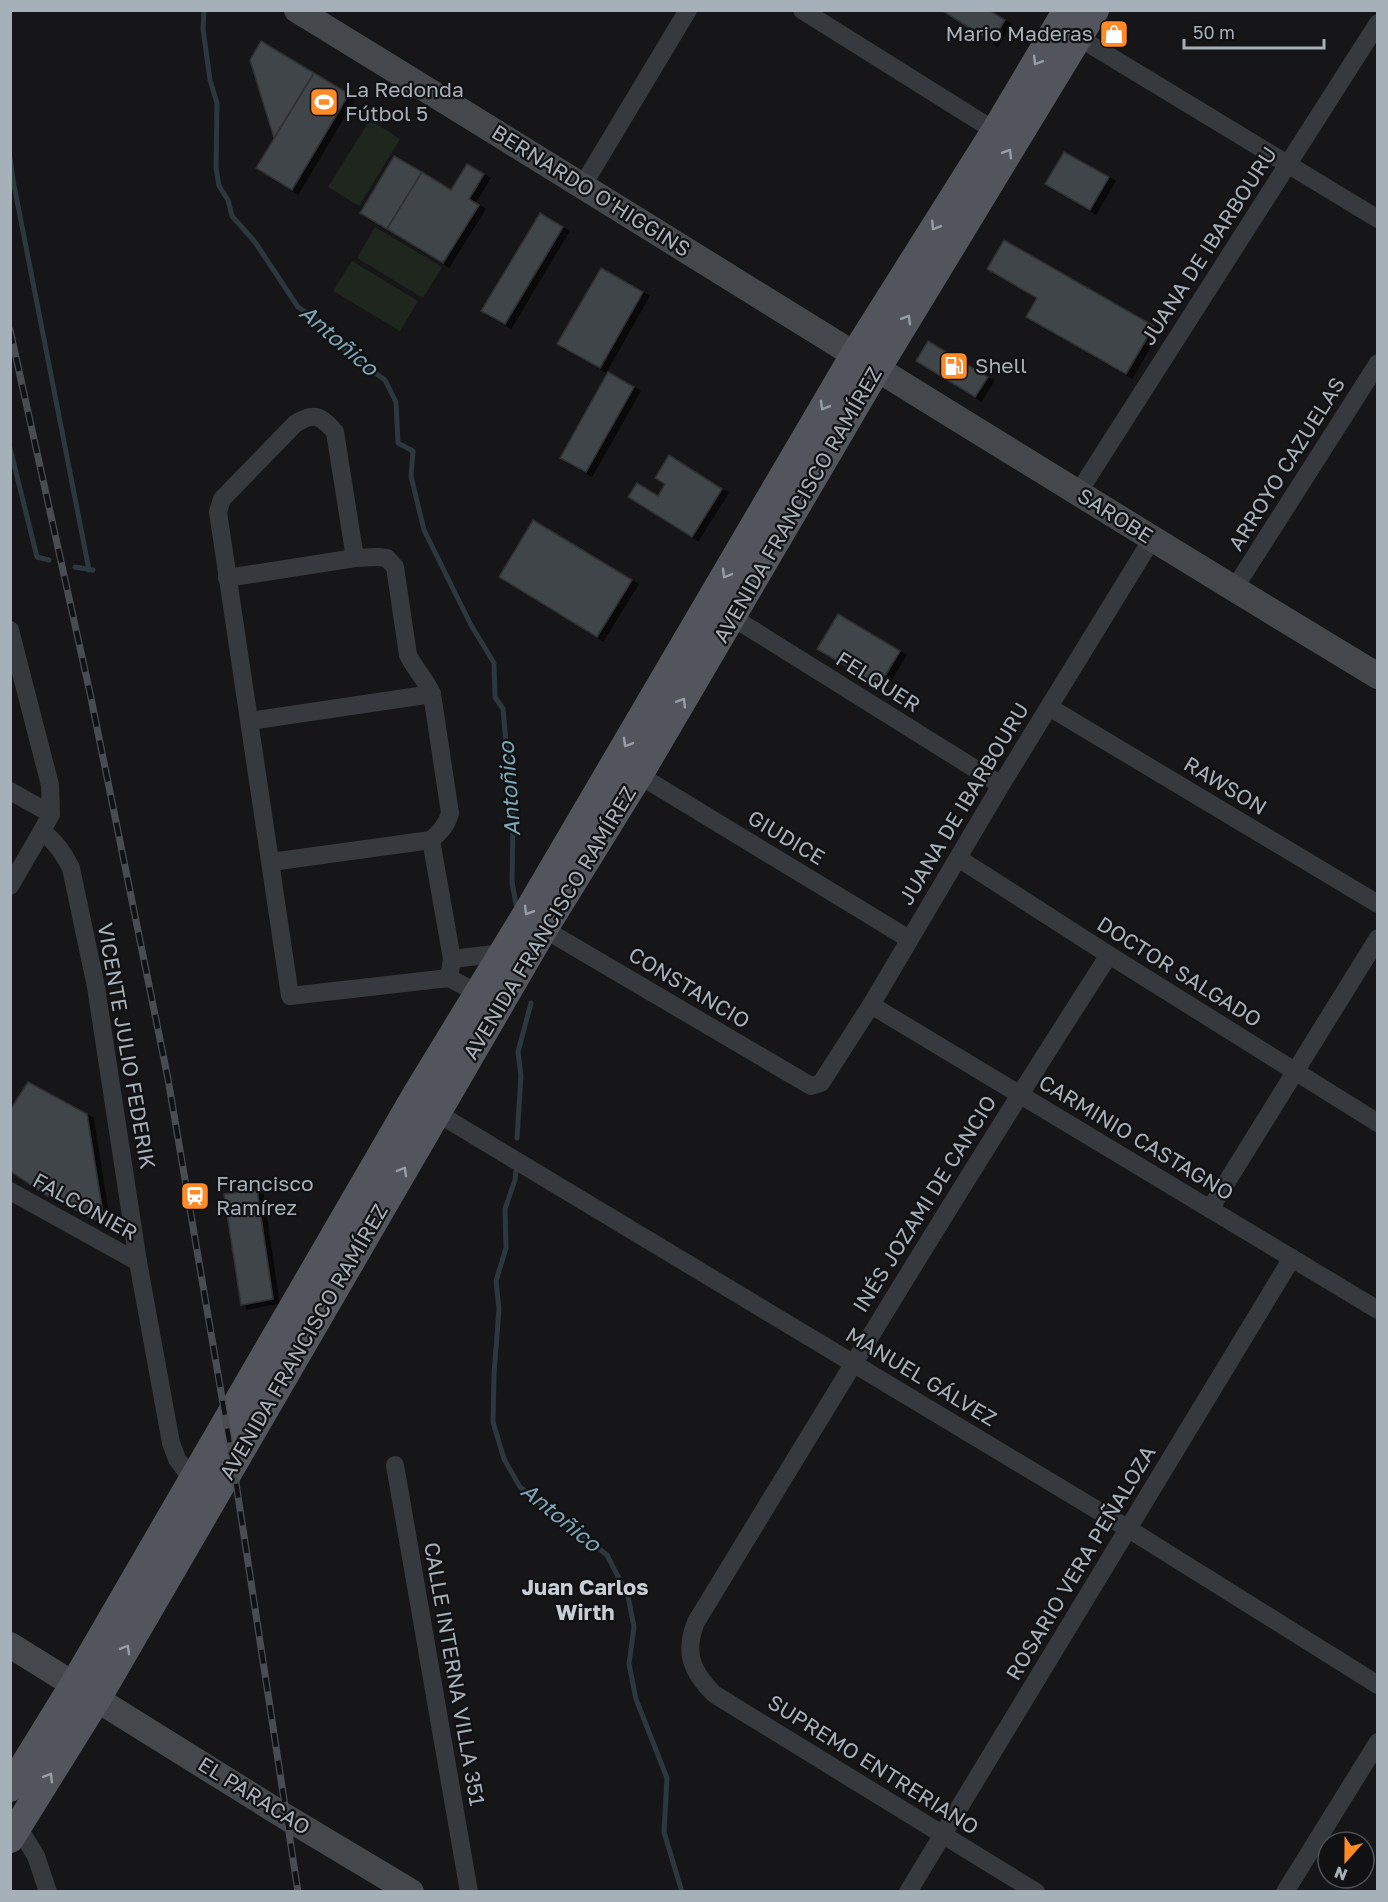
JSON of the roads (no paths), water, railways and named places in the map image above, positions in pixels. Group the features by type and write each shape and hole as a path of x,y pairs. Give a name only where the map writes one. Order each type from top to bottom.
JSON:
{"main road":[{"name":"AVENIDA FRANCISCO RAMÍREZ","path":"10,1788 86,1692 436,1113 544,929 639,775 732,617 865,362 995,131 1068,10"},
{"name":"AVENIDA FRANCISCO RAMÍREZ","path":"14,1833 192,1479 417,1093 865,362 1095,10"}],"street":[{"name":"BERNARDO O'HIGGINS","path":"297,10 583,185 865,362"},
{"path":"583,185 688,10"},
{"path":"802,10 995,131"},
{"name":"JUANA DE IBARBOURU","path":"1078,493 1377,23"},
{"path":"1078,37 1377,219"},
{"name":"SAROBE","path":"865,362 1377,676"},
{"name":"ARROYO CAZUELAS","path":"1234,589 1377,363"},
{"path":"355,558 335,432 327,422 317,416 307,416 295,424 222,499 218,512 290,996 449,978 478,993"},
{"name":"JUANA DE IBARBOURU","path":"810,1086 821,1083 871,1005 1001,785 1152,539"},
{"path":"228,578 355,558 387,558 395,567 408,655 432,694 450,813 442,830 431,840 270,862"},
{"name":"FELQUER","path":"732,617 1001,785"},
{"path":"10,630 50,785 51,814 10,886"},
{"path":"250,721 432,694"},
{"name":"RAWSON","path":"1049,706 1377,904"},
{"name":"GIUDICE","path":"639,775 909,939"},
{"path":"10,791 51,814"},
{"name":"VICENTE JULIO FEDERIK","path":"42,831 62,851 71,868 96,987 138,1262 171,1443 177,1459 192,1479"},
{"path":"431,840 452,959 449,978"},
{"name":"DOCTOR SALGADO","path":"958,858 1108,955 1377,1123"},
{"name":"CONSTANCIO","path":"544,929 810,1086"},
{"path":"1210,1209 1377,938"},
{"path":"452,959 503,953"},
{"name":"INÉS JOZAMI DE CANCIO","path":"694,1669 690,1638 696,1622 1020,1094 1108,955"},
{"name":"CARMINIO CASTAGNO","path":"871,1005 1377,1310"},
{"name":"MANUEL GÁLVEZ","path":"436,1113 1127,1528 1377,1685"},
{"name":"FALCONIER","path":"10,1191 138,1262"},
{"name":"ROSARIO VERA PEÑALOZA","path":"908,1892 1292,1258"},
{"name":"CALLE INTERNA VILLA 351","path":"395,1465 469,1892"},
{"name":"EL PARACAO","path":"10,1645 411,1892"},
{"name":"SUPREMO ENTRERIANO","path":"694,1669 702,1682 714,1694 1036,1892"},
{"path":"1285,1892 1377,1742"},
{"path":"14,1833 36,1856 48,1892"}],"waterway":[{"name":"Antoñico","path":"204,10 203,29 210,80 217,103 216,168 219,186 228,200 232,216 255,242 298,307 317,320 350,355 385,380 396,402 398,443 413,451 411,476 424,530 471,625 494,663 495,697 503,709 513,819 512,882 517,910"},
{"path":"10,158 89,570"},
{"path":"10,448 37,557 49,560"},
{"path":"75,567 93,570"},
{"name":"Antoñico","path":"517,1138 521,1076 518,1052 531,1003"},
{"name":"Antoñico","path":"516,1171 505,1209 506,1248 496,1281 499,1309 493,1422 504,1459 520,1487 607,1555 628,1596 634,1627 629,1664 636,1699 667,1778 664,1832 682,1892"}],"railway":[{"path":"10,330 90,693 168,1079 233,1463 298,1892"}],"place":[{"name":"Mario Maderas","path":"1114,34"},
{"name":"La Redonda Fútbol 5","path":"324,102"},
{"name":"Shell","path":"954,366"},
{"name":"Francisco Ramírez","path":"195,1196"}],"district":[{"name":"Juan Carlos Wirth","path":"585,1600"}]}
